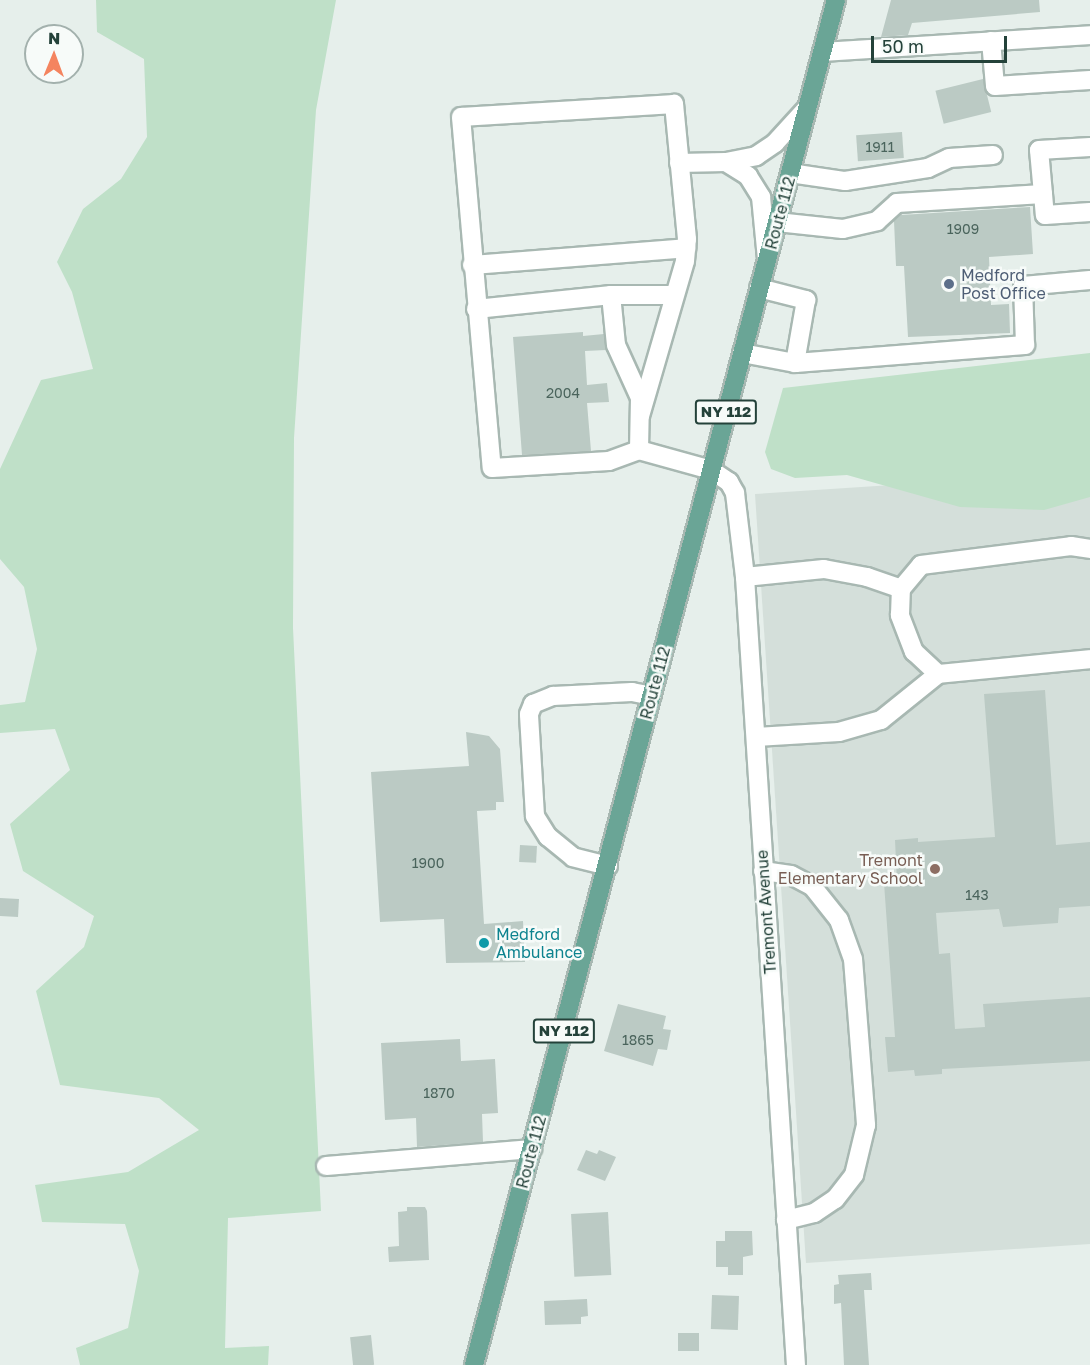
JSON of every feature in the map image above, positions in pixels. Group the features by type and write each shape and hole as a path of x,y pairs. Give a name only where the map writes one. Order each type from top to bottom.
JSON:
{"main road":[{"name":"Route 112","path":"474,1365 836,0"}],"street":[{"path":"822,52 1090,35"},
{"path":"991,41 995,86 1090,80"},
{"path":"640,416 686,248 675,105 461,117 472,265 492,468 609,461 639,450 711,470"},
{"path":"679,163 726,162 767,150 807,108"},
{"path":"1090,147 1039,150 1045,215 1090,212"},
{"path":"790,173 845,181 928,168 949,158 993,155"},
{"path":"726,162 748,176 761,197 767,259"},
{"path":"777,222 843,229 877,221 897,203 1043,194"},
{"path":"472,265 686,248"},
{"path":"742,353 795,363 1025,345 1023,286 1090,280"},
{"path":"759,288 806,300 795,363"},
{"path":"476,309 611,295 674,296"},
{"path":"611,295 616,345 640,398 639,450"},
{"name":"Tremont Avenue","path":"711,470 729,482 735,493 745,577 796,1365"},
{"path":"938,674 914,652 900,615 901,589 921,565 944,560 1071,546 1090,549"},
{"path":"745,577 824,569 867,577 901,589"},
{"path":"756,737 838,732 881,720 938,674 1090,658"},
{"path":"608,866 573,857 548,837 536,816 529,714 533,704 553,696 632,692 652,696"},
{"path":"763,871 791,875 812,886 839,920 853,959 866,1125 854,1175 836,1199 814,1213 786,1220"},
{"path":"326,1166 532,1149"}],"shaded area":[{"name":"Tremont Elementary School","path":"1090,472 1090,1244 806,1263 755,494"}],"green space":[{"path":"96,0 336,0 316,110 294,438 293,628 321,1211 228,1218 225,1348 269,1346 268,1365 80,1365 76,1348 128,1328 139,1271 125,1224 42,1222 35,1185 128,1172 199,1130 159,1098 60,1085 36,991 84,947 94,916 23,871 10,824 70,770 55,729 0,733 0,705 25,702 37,649 24,587 0,559 0,469 41,380 93,369 72,292 57,262 83,209 121,179 147,137 144,59 97,32"},
{"path":"1090,353 1090,497 1044,510 960,507 847,475 795,478 771,469 765,452 783,388"}],"building":[{"path":"891,0 1039,0 1040,12 912,23 908,35 881,37"},
{"path":"983,79 991,112 944,124 935,91"},
{"path":"902,132 904,158 858,161 856,135"},
{"path":"1030,207 1033,254 989,257 991,305 1009,304 1010,333 908,337 904,266 896,266 894,221 901,215"},
{"path":"583,332 583,336 604,334 606,350 585,351 587,385 607,383 609,402 587,403 591,451 522,455 513,337"},
{"path":"1045,690 1056,845 1090,842 1090,906 1059,908 1058,923 1003,927 999,909 936,913 939,954 950,953 955,1029 985,1027 983,1004 1090,997 1090,1061 942,1069 942,1074 915,1076 914,1070 888,1072 885,1037 895,1037 884,883 897,882 895,840 918,838 918,842 995,837 984,694"},
{"path":"466,732 489,736 500,749 504,802 496,802 496,810 477,811 484,924 523,921 525,962 446,963 444,919 380,922 371,772 469,766"},
{"path":"520,845 537,846 536,863 519,862"},
{"path":"0,898 19,899 18,917 0,916"},
{"path":"618,1004 666,1016 663,1029 671,1030 667,1050 658,1049 653,1066 604,1051"},
{"path":"460,1039 461,1061 495,1059 498,1113 482,1114 483,1142 417,1147 416,1118 385,1120 381,1043"},
{"path":"586,1150 597,1154 599,1150 616,1157 605,1181 577,1170"},
{"path":"407,1207 425,1207 427,1211 429,1260 389,1262 388,1247 399,1246 398,1212 407,1211"},
{"path":"608,1212 611,1275 574,1277 571,1214"},
{"path":"725,1231 752,1231 753,1255 743,1257 743,1275 728,1275 728,1267 716,1267 716,1241 725,1241"},
{"path":"871,1273 872,1290 864,1290 869,1365 844,1365 841,1303 834,1304 834,1285 839,1284 838,1275"},
{"path":"712,1295 739,1296 738,1330 711,1329"},
{"path":"587,1299 588,1316 581,1317 581,1324 545,1325 544,1301"},
{"path":"678,1333 699,1333 699,1351 678,1351"},
{"path":"371,1335 374,1365 353,1365 350,1337"}],"place":[{"name":"Medford Post Office","path":"949,284"},
{"name":"Tremont Elementary School","path":"935,869"},
{"name":"Medford Ambulance","path":"484,943"}]}
